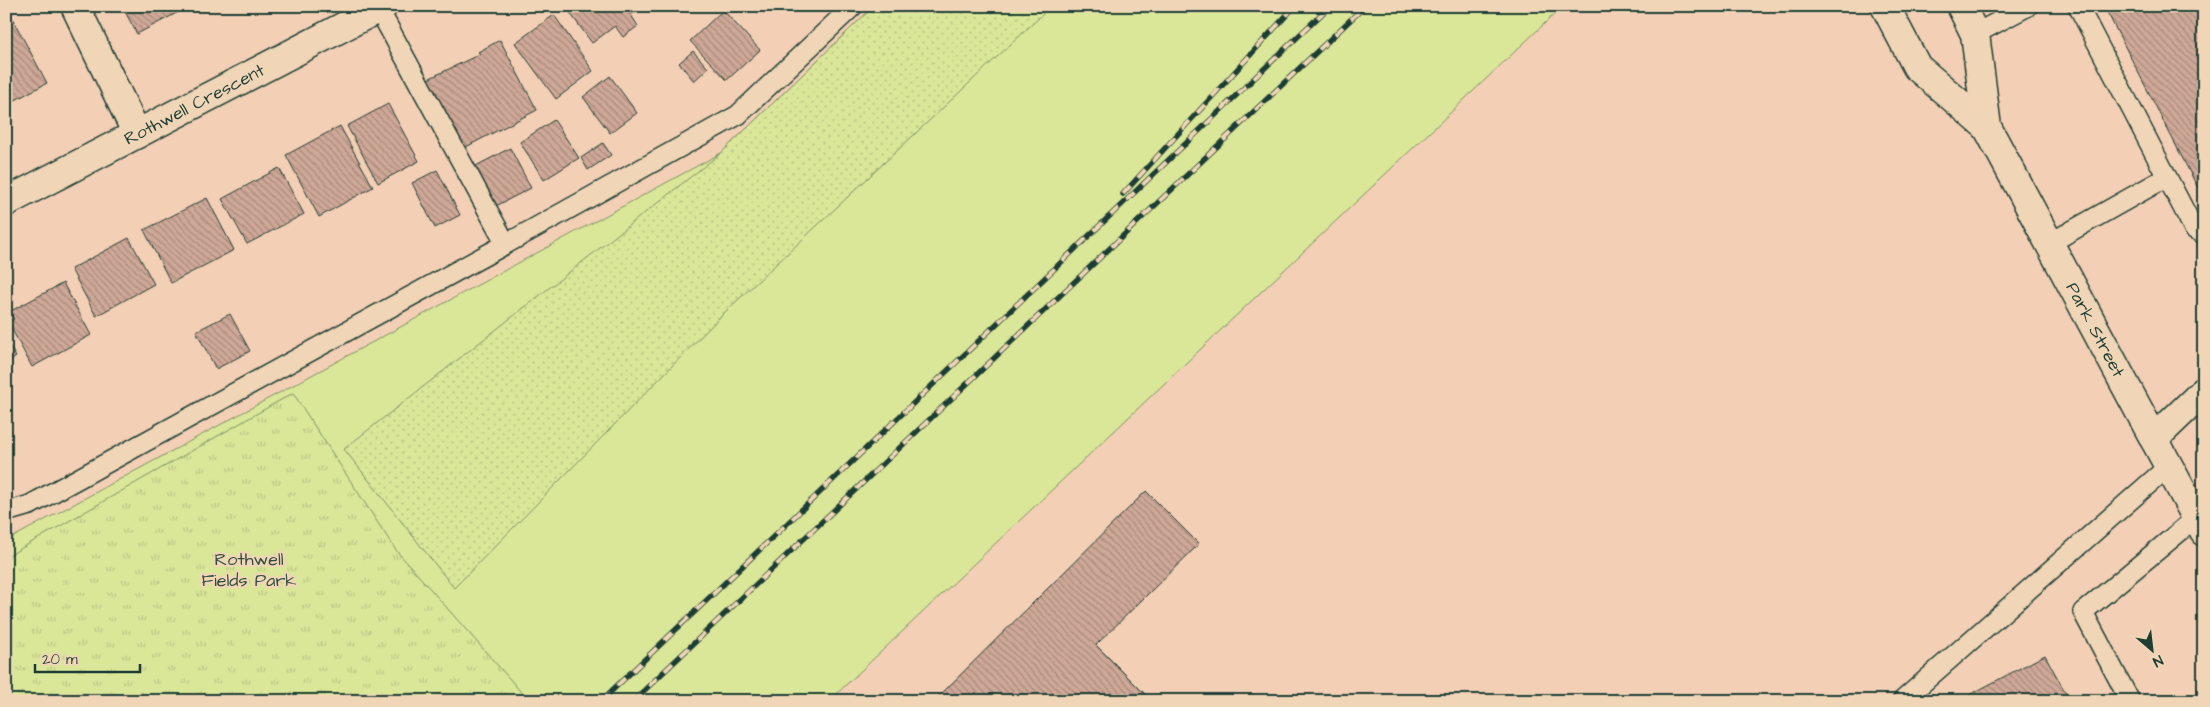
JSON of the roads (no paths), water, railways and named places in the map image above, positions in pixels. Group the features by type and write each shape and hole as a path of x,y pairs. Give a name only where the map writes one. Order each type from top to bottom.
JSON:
{"main road":[{"path":"74,6 137,134"},
{"name":"Park Street","path":"1886,6 1917,67 1987,127 2200,525"},
{"name":"Park Street","path":"1961,6 1976,34 1987,127"},
{"name":"Rothwell Crescent","path":"6,202 379,7"},
{"path":"2154,439 2204,391"}],"lane":[{"path":"6,512 30,505 738,115 853,6"},
{"path":"1976,34 2028,6"},
{"path":"2078,6 2194,229 2204,234"},
{"path":"379,7 506,244"},
{"path":"2050,243 2167,177"},
{"path":"1902,701 2168,466"},
{"path":"2130,701 2083,612 2200,525"}],"railway":[{"path":"1123,194 1295,6"},
{"path":"601,701 1330,6"},
{"path":"633,701 1365,6"}],"park label":[{"name":"Rothwell Fields Park","path":"249,569"}]}
